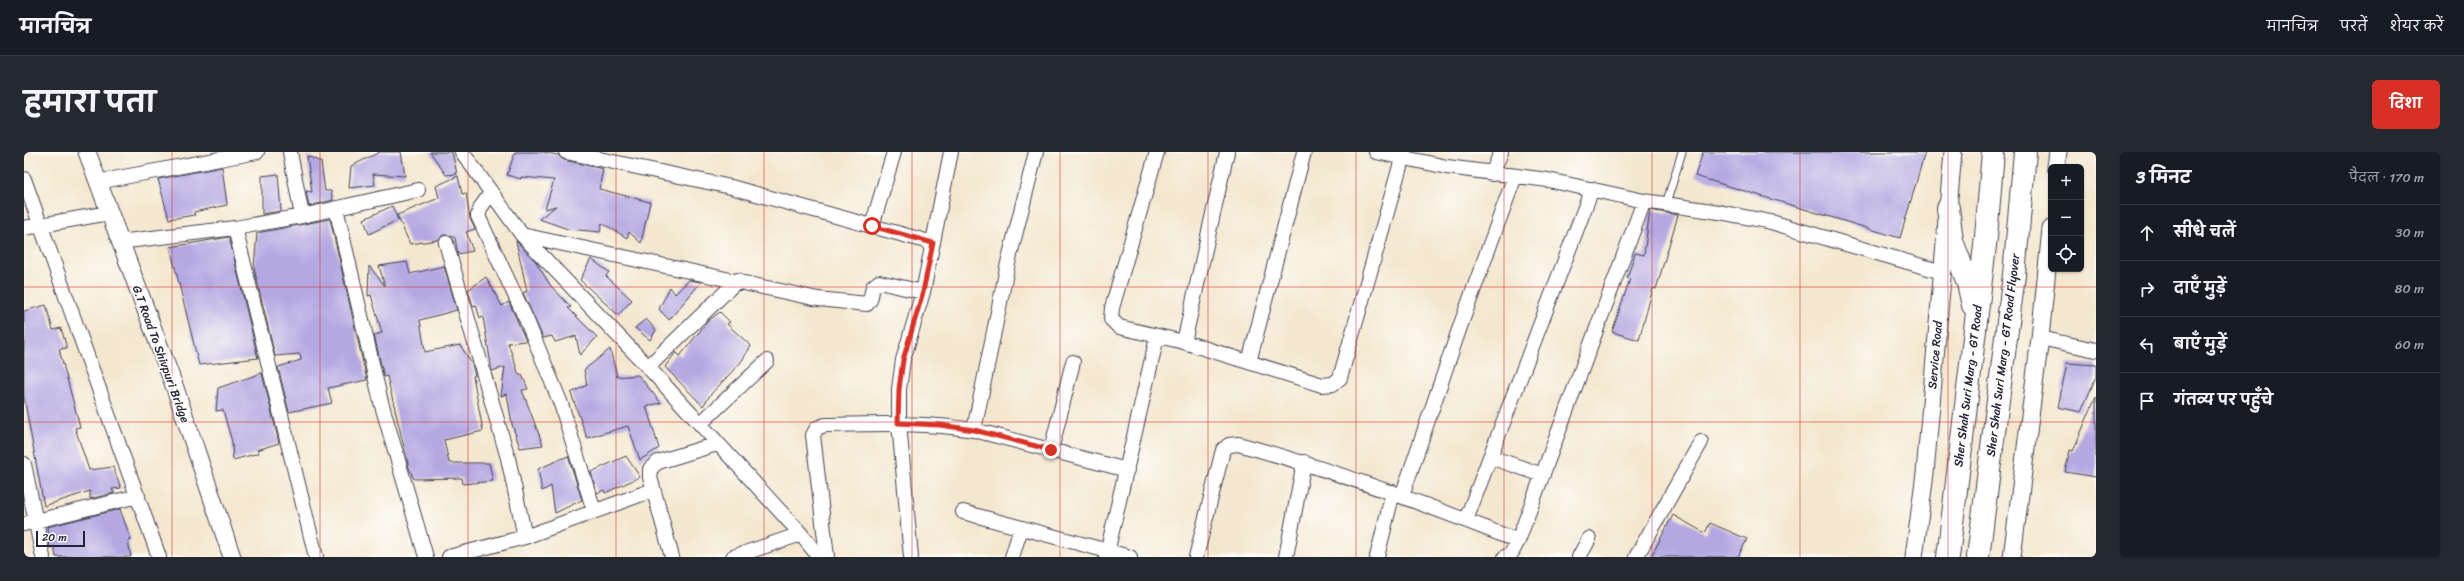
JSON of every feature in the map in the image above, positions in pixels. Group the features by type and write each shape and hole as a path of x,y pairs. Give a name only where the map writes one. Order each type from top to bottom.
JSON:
{"highway":[{"name":"Sher Shah Suri Marg - GT Road","path":"1948,557 1986,237 1993,152"},
{"name":"Sher Shah Suri Marg - GT Road Flyover","path":"1978,557 2014,267 2025,152"},
{"path":"1948,208 1952,240 1972,299 1974,338"}],"street":[{"name":"G.T Road To Shivpuri Bridge","path":"87,152 97,182 103,215 119,242 175,388 232,557"},
{"path":"97,182 257,152"},
{"path":"290,152 302,216"},
{"path":"462,152 522,235 648,367 801,534 819,557"},
{"path":"566,152 730,187 933,243"},
{"path":"872,226 894,152"},
{"path":"911,557 898,423 899,389 903,360 923,292 951,152"},
{"path":"974,430 1008,263 1036,152"},
{"path":"1157,152 1110,314 1114,324 1119,327 1184,342 1322,385 1333,384 1340,378 1403,155"},
{"path":"1184,342 1227,152"},
{"path":"1249,362 1304,152"},
{"path":"1376,152 1403,155 1492,174 1515,176 1644,201 1771,222 1942,272"},
{"path":"1492,174 1501,152"},
{"name":"Service Road","path":"1914,557 1925,473 1953,152"},
{"path":"2056,164 2058,152"},
{"path":"1377,557 1398,494 1515,176"},
{"path":"24,179 159,557"},
{"path":"119,242 235,228 302,216 418,190"},
{"path":"1466,520 1592,190"},
{"path":"491,193 481,206 478,216 525,314 561,404 594,511"},
{"path":"1505,557 1511,554 1518,541 1644,201"},
{"path":"336,208 381,402 426,557"},
{"path":"24,228 42,226 65,220 103,215"},
{"path":"235,228 316,557"},
{"path":"522,235 738,280 818,299 861,305 867,304 870,300 872,287 879,282 923,292"},
{"path":"2012,557 2040,338 2050,236"},
{"path":"446,243 508,458 525,536"},
{"path":"648,367 738,280"},
{"path":"1107,554 1157,336"},
{"path":"2040,338 2096,350"},
{"path":"700,424 767,361"},
{"path":"1051,450 1073,362"},
{"path":"827,557 813,435 817,428 825,425 898,423 940,425 974,430 1127,470"},
{"path":"1636,557 1701,442"},
{"path":"672,557 653,490 650,469 658,462 717,444"},
{"path":"1196,557 1223,450 1229,445 1238,444 1304,462 1398,494 1518,541"},
{"path":"1490,457 1543,475"},
{"path":"1286,557 1304,462"},
{"path":"24,464 30,523 43,557"},
{"path":"449,557 525,536 653,490"},
{"path":"30,523 138,496"},
{"path":"963,512 1107,554 1130,557"},
{"path":"1012,557 1021,528"},
{"path":"733,557 801,534"},
{"path":"1579,557 1589,539"}],"lane":[{"path":"1666,204 1682,152"}],"building":[{"path":"380,152 401,152 405,176 373,174 375,185 349,188 351,166"},
{"path":"430,152 452,152 457,174 446,175"},
{"path":"515,152 543,152 558,155 564,160 603,169 599,189 650,202 641,243 629,232 627,238 602,223 600,232 568,229 539,219 556,206 545,209 554,180 521,177 521,179 507,175"},
{"path":"1703,152 1925,152 1900,238 1695,176"},
{"path":"307,156 321,162 325,191 331,191 333,200 309,206 306,191 312,192"},
{"path":"222,167 227,205 194,212 195,215 169,219 158,179"},
{"path":"278,174 281,211 262,214 262,176"},
{"path":"458,176 462,194 466,193 470,219 475,229 466,232 473,251 458,254 455,238 448,235 443,235 438,240 410,244 397,215 439,198 436,186"},
{"path":"392,206 398,220 369,234 364,219"},
{"path":"1650,210 1678,215 1656,289 1653,288 1639,340 1612,332 1630,279 1627,278 1635,253 1644,255"},
{"path":"330,219 367,380 328,388 332,403 289,412 278,367 301,360 300,354 275,356 254,268 257,233"},
{"path":"229,237 258,358 199,365 170,247"},
{"path":"516,241 536,262 550,285 571,307 568,308 597,337 580,355 576,336 555,342 552,336 543,338 523,293 527,291"},
{"path":"591,259 609,272 606,276 632,300 618,315 580,280"},
{"path":"407,262 410,274 444,266 457,310 420,320 425,352 460,345 472,364 475,376 473,376 483,431 444,440 449,463 489,463 493,481 463,484 462,478 414,479 409,468 387,376 384,377 374,335 382,333 371,295 368,296 369,266 385,286 379,266"},
{"path":"486,277 502,306 509,302 526,341 508,343 519,375 522,375 528,389 522,390 543,445 520,448 512,424 507,394 501,396 505,367 492,371 483,317 480,318 476,305 473,306 468,290"},
{"path":"689,280 701,282 669,320 659,309 670,287 675,294"},
{"path":"46,305 53,330 61,328 67,348 59,349 80,427 75,428 89,470 113,467 121,488 112,489 114,493 90,499 90,491 44,506 24,397 24,311"},
{"path":"720,312 730,322 727,324 751,346 741,362 711,394 703,406 665,367 676,352 680,356 708,321"},
{"path":"646,319 656,330 650,340 635,328"},
{"path":"610,349 617,377 638,375 661,403 646,406 659,448 640,460 628,426 587,438 571,393 587,385 584,370"},
{"path":"2067,363 2096,365 2096,377 2081,412 2058,407"},
{"path":"262,373 279,443 257,450 259,453 233,460 232,442 223,410 216,411 218,388"},
{"path":"2096,397 2096,477 2065,472 2070,450 2073,451"},
{"path":"568,456 582,500 555,513 551,486 542,491 538,469"},
{"path":"626,456 640,477 605,493 604,490 597,493 591,472"},
{"path":"120,509 131,540 128,541 131,557 56,557 54,546 50,548 47,527"},
{"path":"1673,515 1705,533 1710,523 1747,539 1738,557 1651,557"}],"route":[{"path":"872,226 933,243 914,330 903,360 899,389 898,423 940,425 974,430 1051,450"}]}
